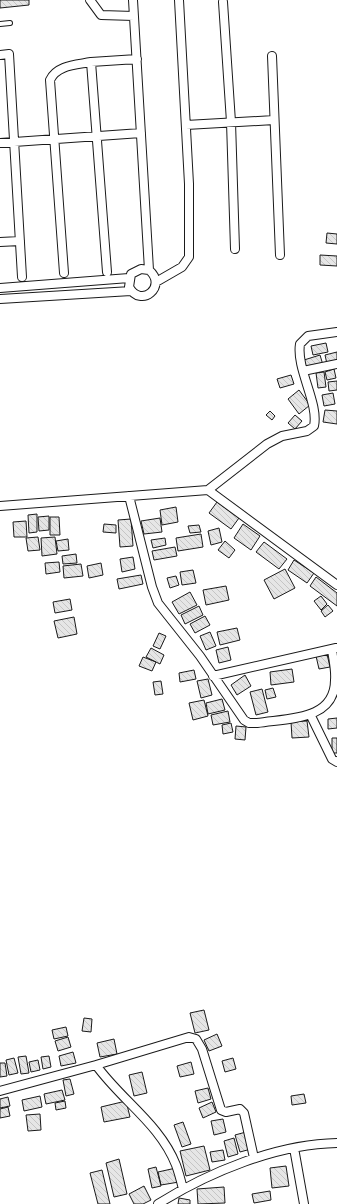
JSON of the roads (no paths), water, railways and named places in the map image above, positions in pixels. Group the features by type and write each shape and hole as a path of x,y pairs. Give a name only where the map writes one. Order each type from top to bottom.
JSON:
{"street":[{"path":"90,0 101,15 134,16"},
{"path":"156,282 182,267 189,257 189,184 178,0"},
{"path":"129,278 129,287 131,291 138,296 147,295 154,290 156,282 155,277 149,270 133,1"},
{"path":"223,2 231,122 235,249"},
{"path":"0,55 9,54 22,277"},
{"path":"272,56 280,255"},
{"path":"64,273 50,80 53,74 59,69 91,62 137,59"},
{"path":"91,62 107,272"},
{"path":"186,125 274,120"},
{"path":"0,143 141,133"},
{"path":"0,242 20,241"},
{"path":"0,288 129,278 137,270 149,270"},
{"path":"0,299 131,291"},
{"path":"0,506 208,490 275,440 282,436 307,431 314,426 314,416 299,348 302,341 308,336 337,332"},
{"path":"304,371 337,364"},
{"path":"208,490 337,585"},
{"path":"129,496 155,596 213,676 238,715 249,723 310,714 329,704 333,695 336,680 334,649 213,676"},
{"path":"310,714 332,759 337,762"},
{"path":"0,1091 96,1065 189,1037 196,1039 202,1049 221,1110 226,1112 240,1109 244,1113 254,1158"},
{"path":"96,1065 106,1080 157,1132 176,1165 183,1189"},
{"path":"158,1204 183,1189 254,1158 294,1148 337,1143"},
{"path":"294,1148 304,1204"}],"lane":[{"path":"0,24 10,23"}]}
